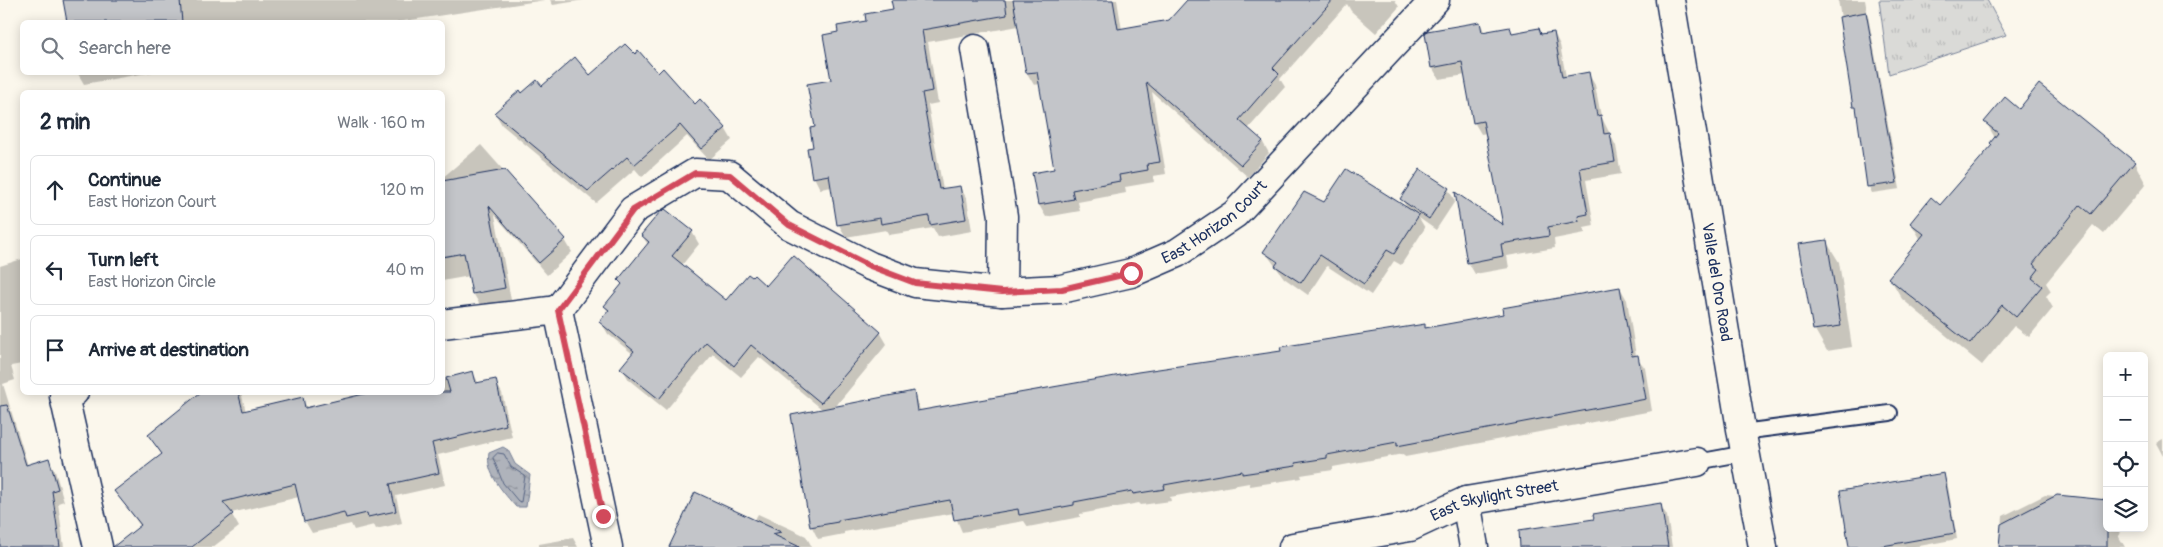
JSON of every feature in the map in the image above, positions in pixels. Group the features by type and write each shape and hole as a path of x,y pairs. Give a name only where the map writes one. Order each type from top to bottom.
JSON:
{"street":[{"name":"East Horizon Court","path":"558,310 633,210 695,173 730,175 789,225 870,266 915,283 1002,292 1062,289 1131,273 1177,253 1235,214 1435,0"},
{"name":"Valle del Oro Road","path":"1671,9 1763,547"},
{"path":"976,49 1003,216 1002,292"},
{"path":"445,324 558,310 608,547"},
{"path":"66,395 64,396 98,547"},
{"name":"East Skylight Street","path":"1293,547 1410,527 1466,501 1697,462"},
{"path":"1466,501 1474,547"}],"lane":[{"path":"1697,462 1744,442 1890,413"}],"green space":[{"path":"1879,0 1987,0 2006,35 1889,74"}],"water":[{"path":"503,447 508,450 515,464 530,475 526,507 516,507 496,482 490,468 489,453"}],"building":[{"path":"63,0 180,0 182,20 67,20"},
{"path":"891,0 1005,0 1007,15 922,30 932,91 922,93 939,189 960,186 966,219 930,225 929,216 881,224 880,218 837,225 829,175 812,178 807,148 813,147 810,128 815,127 807,84 831,80 823,35 838,32 837,26 866,21 865,14 893,9"},
{"path":"1013,0 1113,0 1118,29 1169,20 1187,0 1333,0 1273,68 1279,74 1239,120 1263,141 1241,165 1146,82 1160,162 1147,164 1148,170 1119,175 1120,181 1072,190 1074,199 1038,205 1032,173 1054,169 1037,72 1026,73"},
{"path":"1866,12 1897,183 1867,187 1856,107 1853,107 1839,17"},
{"path":"1480,22 1482,32 1510,27 1512,33 1539,28 1541,34 1554,32 1562,77 1589,72 1597,116 1601,115 1604,134 1610,133 1615,162 1580,168 1588,214 1578,216 1579,221 1548,227 1549,236 1501,244 1503,256 1467,263 1455,192 1503,225 1483,121 1473,123 1462,62 1431,68 1425,34 1427,31"},
{"path":"625,44 635,54 638,50 658,73 663,68 695,104 700,99 726,128 701,149 680,125 634,165 627,157 588,191 494,113 520,90 522,93 537,80 542,86 575,57 590,75"},
{"path":"2039,84 2135,162 2091,214 2080,205 2033,264 2039,269 2032,278 2042,286 2016,317 2002,305 1970,344 1888,278 1924,234 1910,223 1931,197 1940,205 1992,145 1990,143 1998,133 1984,122 2005,97 2019,109"},
{"path":"1346,169 1419,215 1394,254 1387,250 1364,284 1320,255 1301,283 1275,266 1278,262 1263,252 1304,192 1324,202"},
{"path":"1420,169 1449,188 1429,219 1400,199"},
{"path":"505,170 566,239 539,263 489,206 505,288 472,294 464,253 445,256 445,180"},
{"path":"665,209 693,231 672,256 726,300 748,274 752,277 754,275 766,286 793,255 881,332 821,403 751,345 734,366 706,342 659,399 620,368 634,351 599,322 609,310 604,306 622,284 618,280 649,242 641,235 660,212"},
{"path":"1827,240 1841,326 1813,330 1798,244"},
{"path":"1620,287 1632,356 1638,355 1646,399 1397,446 1397,442 1327,455 1327,458 1295,463 1296,466 1242,474 1242,471 1164,485 1165,489 1133,494 1132,491 1074,502 1074,505 1019,515 1018,509 954,520 950,500 838,520 838,522 810,527 791,415 914,391 917,411 1138,372 1281,351 1280,347 1425,324 1425,328 1503,314 1502,308"},
{"path":"473,371 476,383 496,379 506,425 432,443 439,473 390,484 396,511 368,517 367,513 346,518 344,512 304,522 295,484 223,502 233,514 192,547 113,547 141,525 114,491 162,454 148,435 197,395 239,395 243,411 303,397 305,408 359,395 445,395 445,392 450,392 446,378"},
{"path":"7,405 26,465 49,458 58,489 52,491 60,547 0,547 0,406"},
{"path":"1944,473 1955,533 1877,547 1849,547 1840,491"},
{"path":"695,492 781,532 772,534 800,547 669,547"},
{"path":"2057,495 2103,500 2103,532 2107,532 2107,547 1999,547 2001,524"},
{"path":"1661,503 1668,547 1520,547 1519,530 1594,519 1593,514"}],"route":[{"path":"603,516 558,310 633,210 695,173 730,175 789,225 870,266 915,283 959,290 1002,292 1062,289 1131,273"}]}
